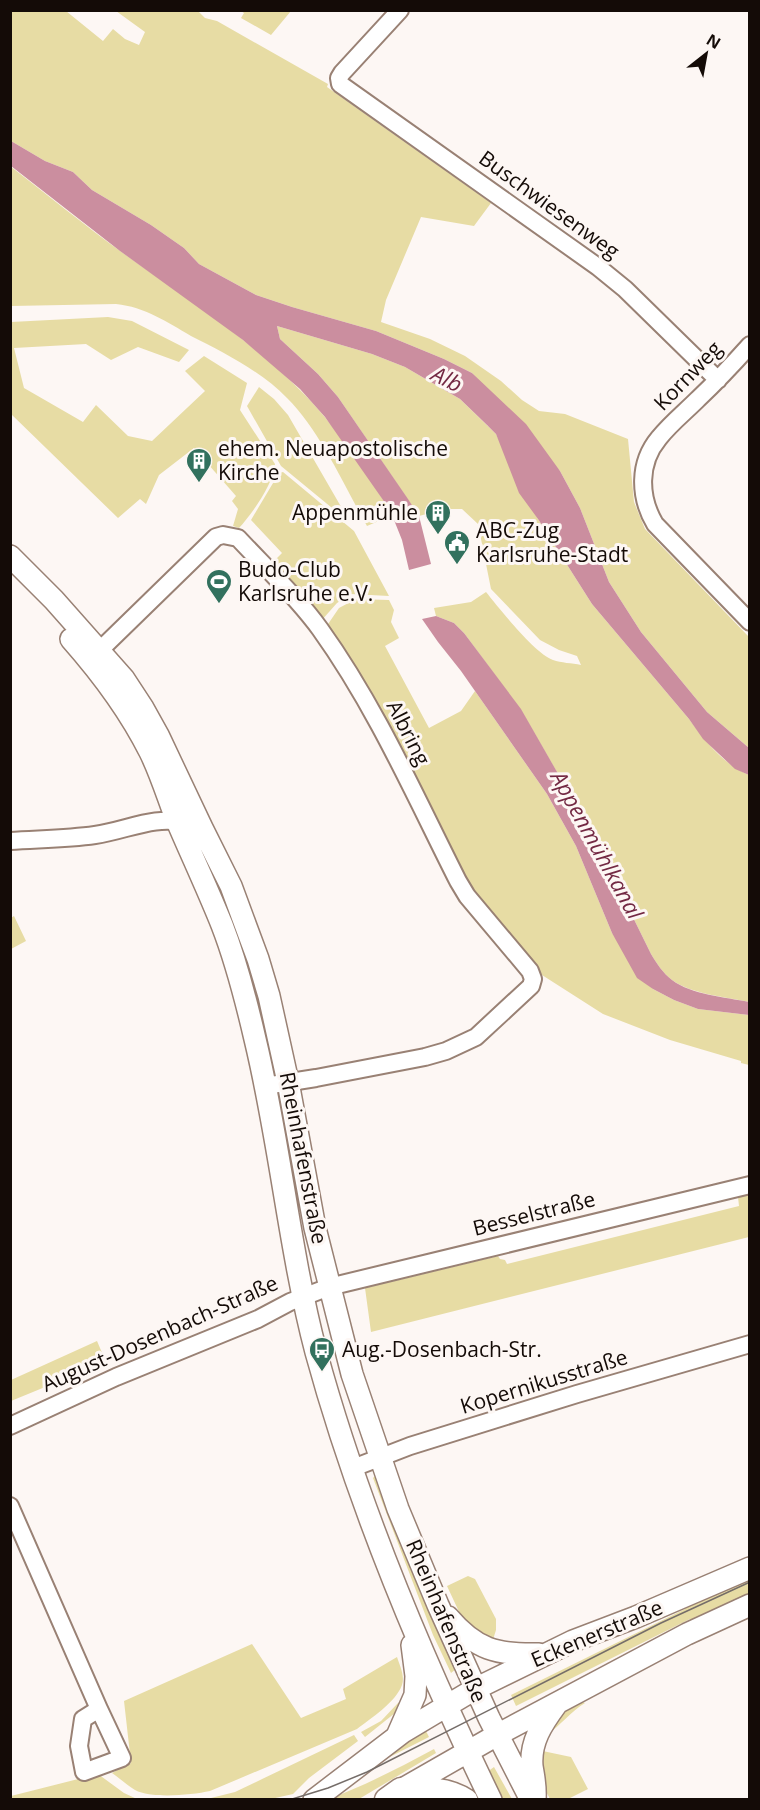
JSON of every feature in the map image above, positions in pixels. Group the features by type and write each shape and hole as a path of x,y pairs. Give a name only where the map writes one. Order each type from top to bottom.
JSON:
{"main road":[{"name":"Rheinhafenstraße","path":"10,555 100,650 144,708 231,886 245,920 269,996 288,1082 315,1228 352,1374 398,1509 438,1605 497,1735 533,1800"},
{"name":"Rheinhafenstraße","path":"10,575 88,659 116,695 151,754 223,928 245,997 265,1086 303,1296 322,1373 369,1517 410,1622 491,1800"},
{"name":"Eckenerstraße","path":"314,1800 397,1736 475,1689 546,1654 750,1568"},
{"path":"438,1605 466,1636 477,1644 508,1654 546,1654"},
{"name":"Eckenerstraße","path":"394,1795 497,1735 687,1634 748,1609"},
{"path":"397,1736 411,1706 416,1686 410,1622"},
{"path":"533,1800 536,1783 532,1767 534,1742 537,1732 557,1703"},
{"path":"394,1795 427,1788 447,1790 467,1800"}],"street":[{"name":"Buschwiesenweg","path":"400,10 342,73 339,84 598,267 718,380"},
{"name":"Kornweg","path":"750,345 659,438 648,455 643,489 648,512 664,534 750,622"},
{"name":"Albring","path":"100,650 216,537 223,535 238,538 319,628 352,676 467,896 530,971 533,979 531,986 476,1037 463,1044 425,1057 288,1082"},
{"path":"10,841 95,835 157,819 177,820 202,828"},
{"path":"265,1086 288,1082"},
{"name":"Besselstraße","path":"329,1287 750,1185"},
{"name":"August-Dosenbach-Straße","path":"10,1426 116,1377 258,1319 303,1296 329,1287"},
{"name":"Kopernikusstraße","path":"353,1468 410,1446 577,1394 750,1344"},
{"path":"10,1506 99,1709"}],"shaded area":[{"path":"11,11 66,11 103,41 113,29 125,39 139,45 145,32 116,11 198,11 205,18 217,21 328,84 327,87 491,203 474,226 421,217 386,300 381,322 430,339 465,356 539,411 565,414 628,439 634,502 645,529 749,637 749,748 707,712 641,632 609,582 580,508 560,471 472,373 376,331 256,295 199,264 184,248 151,225 92,190 73,172 45,161 11,141"},
{"path":"241,11 291,11 271,35 241,18 244,13"},
{"path":"10,166 109,242 237,335 280,371 313,403 337,432 390,510 388,517 367,526 331,459 299,411 266,380 229,356 137,308 116,304 11,306"},
{"path":"108,317 132,321 189,350 179,362 138,347 111,360 86,344 14,348 24,388 83,422 96,405 128,436 152,441 205,391 185,371 204,356 247,383 240,410 275,464 267,489 239,528 233,526 238,509 232,501 236,496 194,448 159,475 146,504 140,499 118,518 11,414 11,322"},
{"path":"277,326 372,354 405,367 460,399 496,434 538,519 592,604 709,744 723,759 749,775 749,1002 689,989 672,980 660,968 588,826 521,710 464,633 454,623 436,616 434,608 471,602 486,592 518,630 545,656 556,661 581,665 577,656 540,640 491,589 478,524 462,509 445,509 419,516 338,397 318,374 280,339"},
{"path":"259,387 288,415 347,517 343,517 281,466 247,406"},
{"path":"283,472 354,531 389,596 351,594 337,603 321,621 271,564 282,553 251,520 279,473"},
{"path":"356,599 389,600 394,610 391,622 399,638 385,646 429,728 461,711 475,691 547,794 576,846 612,933 653,989 698,1009 749,1015 749,1065 670,1040 603,1014 542,975 478,901 326,627 339,608"},
{"path":"14,916 26,941 11,949 11,918"},
{"path":"749,1194 749,1237 371,1332 365,1288 498,1256 507,1264 739,1206 738,1197"},
{"path":"97,1341 106,1362 11,1401 11,1380"},
{"path":"375,1476 456,1669 451,1673 433,1635 373,1478"},
{"path":"468,1576 475,1579 496,1619 496,1630 491,1646 461,1616 447,1586"},
{"path":"749,1576 749,1595 692,1622 690,1619 516,1706 511,1695 685,1609 683,1605"},
{"path":"252,1644 301,1718 346,1699 343,1689 397,1657 403,1682 389,1704 357,1729 210,1791 182,1795 151,1795 135,1790 112,1773 131,1763 124,1701"},
{"path":"580,1701 585,1703 547,1735 558,1713"},
{"path":"401,1702 400,1709 365,1737 361,1732 381,1721"},
{"path":"425,1729 429,1737 358,1773"},
{"path":"354,1735 358,1741 309,1778 293,1794 271,1799 207,1799 235,1792"},
{"path":"434,1749 436,1753 359,1799 326,1800 354,1789"},
{"path":"538,1750 571,1757 588,1789 568,1799 550,1799 540,1780"},
{"path":"494,1767 512,1799 500,1799 487,1772"},
{"path":"98,1774 124,1793 137,1799 11,1800 11,1796"}],"water":[{"name":"Alb","path":"11,141 45,161 73,172 92,190 151,225 184,248 199,264 256,295 376,331 472,373 526,424 560,471 580,508 609,582 641,632 707,712 749,748 749,775 735,769 703,739 689,719 592,604 519,493 496,434 460,399 405,367 372,354 277,326 280,339 318,374 338,397 419,516 431,564 409,570 402,540 390,510 325,417 300,389 243,340 120,251 11,166"},
{"name":"Appenmühlkanal","path":"436,616 454,623 464,633 521,709 588,826 660,968 672,980 689,989 749,1002 749,1015 698,1009 674,1000 637,978 612,933 576,846 547,794 422,619"}],"tram line":[{"path":"289,1800 328,1788 367,1772 661,1623 750,1582"}],"place":[{"name":"ehem. Neuapostolische Kirche","path":"199,484"},
{"name":"Appenmühle","path":"438,536"},
{"name":"ABC-Zug Karlsruhe-Stadt","path":"457,566"},
{"name":"Budo-Club Karlsruhe e.V.","path":"219,605"},
{"name":"Aug.-Dosenbach-Str.","path":"322,1373"}]}
